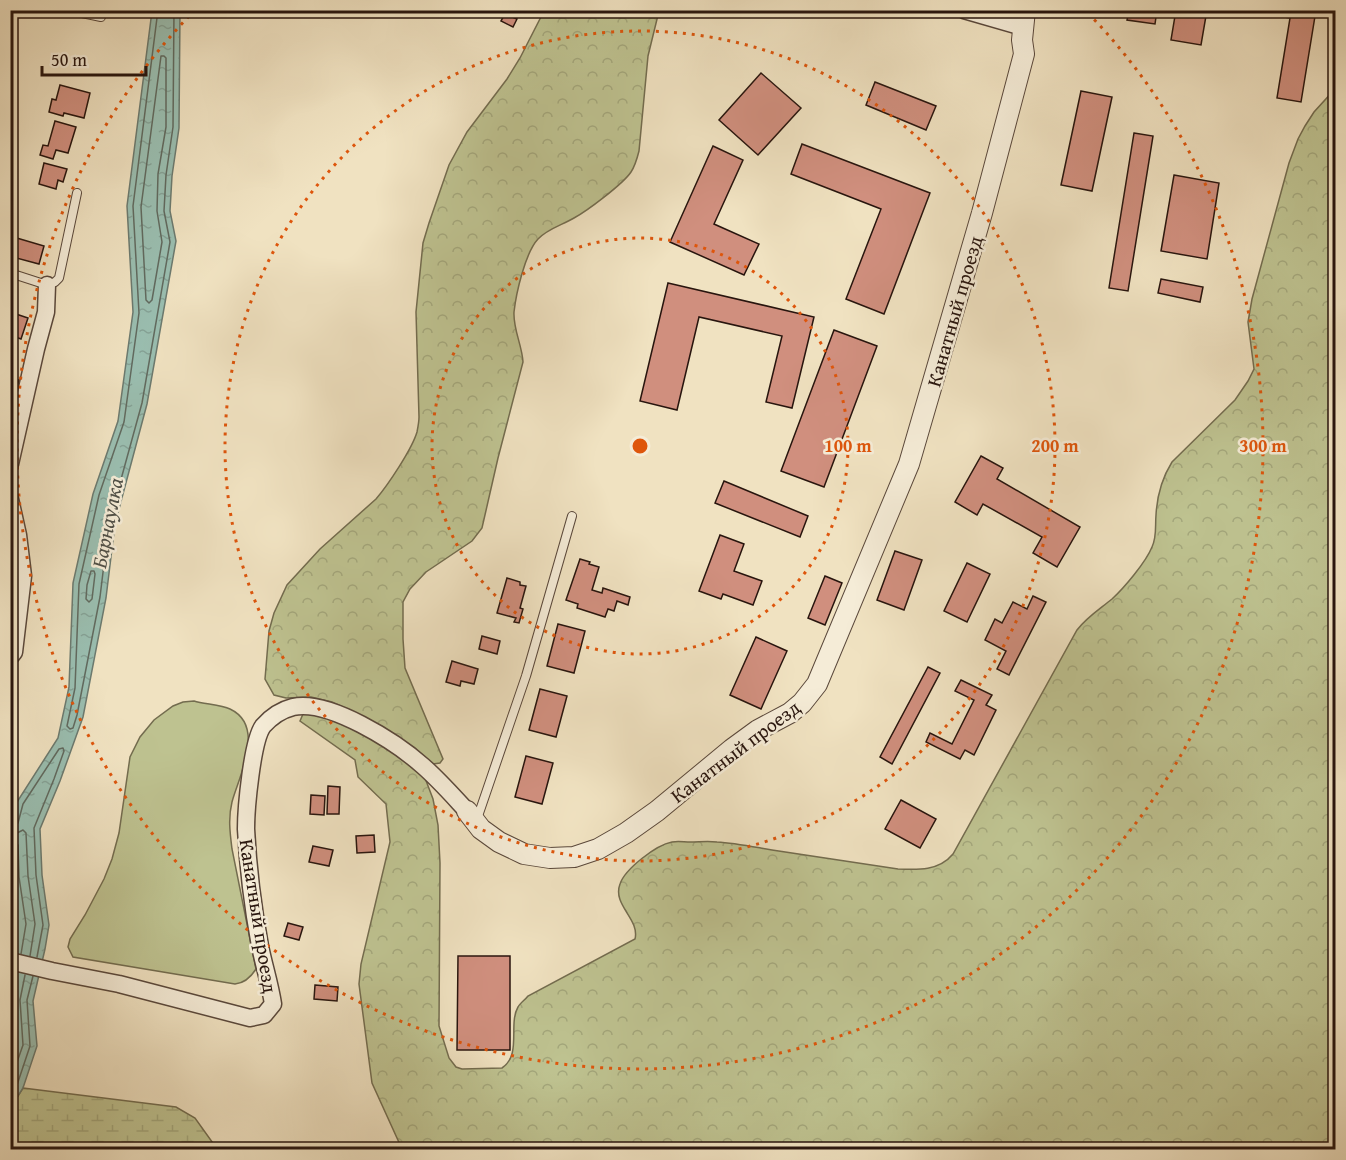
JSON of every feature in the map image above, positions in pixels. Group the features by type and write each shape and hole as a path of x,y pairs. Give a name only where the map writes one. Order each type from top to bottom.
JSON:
{"street":[{"name":"Канатный проезд","path":"10,961 119,984 250,1018 264,1015 273,1004 260,947 250,878 246,827 256,743 262,728 275,714 294,707 316,708 343,716 390,740 423,766 482,829 499,842 524,854 550,858 574,857 598,849 627,833 732,749 802,703 817,684 909,464 985,202 1024,54 1022,40 1024,19 968,11"},
{"path":"10,464 46,312 47,285"},
{"path":"10,499 18,536 14,652 10,657"}],"lane":[{"path":"68,10 101,17"},
{"path":"10,273 47,285 55,282 58,278 77,193"},
{"path":"472,817 526,676 572,516"}],"green space":[{"path":"544,11 659,11 648,56 639,151 632,170 621,183 596,204 538,239 525,264 514,312 523,362 482,528 472,541 426,572 410,589 403,602 405,668 443,759 440,763 433,764 358,714 332,702 311,697 286,698 274,695 265,679 269,631 274,613 287,585 320,549 376,499 399,467 414,439 419,417 416,312 423,243 429,223 449,165 467,132 520,58"},
{"path":"1335,89 1335,1149 402,1149 372,1083 359,984 361,964 390,842 386,804 358,777 355,760 300,721 303,714 321,715 367,734 402,758 425,778 433,799 438,825 440,863 439,1026 449,1058 456,1067 462,1069 502,1068 512,1055 515,1014 528,996 635,939 634,925 620,899 620,884 634,865 665,844 672,842 724,843 898,869 920,869 941,864 953,854 1077,630 1112,599 1149,553 1155,539 1159,494 1165,474 1172,462 1235,400 1248,381 1254,369 1248,322 1252,299 1289,163 1305,126 1314,112"},
{"path":"194,701 230,709 241,717 248,739 244,766 232,802 230,825 232,849 256,969 247,979 235,984 73,957 68,947 112,859 119,833 130,757 140,737 154,720 173,706"},
{"path":"23,1088 176,1107 195,1118 215,1149 11,1149 11,1107"}],"water":[{"name":"Барнаулка","path":"152,11 180,11 179,128 170,211 176,241 147,404 115,524 106,598 83,717 40,829 42,875 49,925 33,1001 37,1046 23,1088 11,1107 11,833 17,802 58,738 69,687 73,583 93,494 118,421 133,312 127,206"}],"building":[{"path":"1129,10 1157,10 1155,24 1127,20"},
{"path":"1176,10 1207,10 1201,45 1171,40"},
{"path":"1244,10 1316,10 1301,102 1277,98 1290,18"},
{"path":"505,14 517,19 513,27 501,21"},
{"path":"10,44 16,45 10,68"},
{"path":"761,73 801,108 758,155 719,120"},
{"path":"875,82 936,106 926,130 866,105"},
{"path":"60,85 90,93 84,118 49,112 52,99 56,100"},
{"path":"1081,91 1112,97 1092,191 1061,185"},
{"path":"55,121 76,127 68,153 56,150 53,159 40,155 43,145 48,146"},
{"path":"1134,133 1153,136 1128,291 1109,288"},
{"path":"802,144 930,193 884,314 846,299 881,209 791,174"},
{"path":"713,146 743,160 714,224 759,244 744,275 670,242"},
{"path":"44,163 67,169 63,182 58,180 56,189 39,184"},
{"path":"1174,175 1219,183 1207,259 1161,251"},
{"path":"10,236 44,246 39,264 13,257 10,262"},
{"path":"1161,279 1203,287 1200,302 1158,293"},
{"path":"668,283 814,317 792,408 766,402 782,336 699,317 677,410 640,401"},
{"path":"10,312 28,318 21,339 10,335"},
{"path":"834,330 877,346 824,487 781,471"},
{"path":"10,378 19,380 11,412 10,411"},
{"path":"981,456 1003,468 997,479 1080,527 1057,567 1033,553 1042,537 983,504 977,515 955,502"},
{"path":"724,481 808,516 800,537 715,503"},
{"path":"720,535 744,544 734,571 762,581 753,605 723,594 721,599 699,591"},
{"path":"895,551 922,560 904,610 877,600"},
{"path":"580,559 599,567 592,590 602,593 603,588 630,597 628,605 617,601 614,611 608,609 605,617 577,608 578,604 566,600"},
{"path":"967,563 990,574 967,622 944,611"},
{"path":"825,576 842,583 825,625 808,618"},
{"path":"507,578 526,586 520,608 523,609 519,623 514,622 516,618 497,613"},
{"path":"1033,596 1046,602 1009,675 997,669 1006,651 985,640 995,619 1002,623 1013,602 1027,609"},
{"path":"558,624 585,631 574,673 547,666"},
{"path":"482,636 500,641 497,654 479,649"},
{"path":"756,637 787,651 761,709 730,695"},
{"path":"452,661 478,669 474,684 461,681 460,686 446,682"},
{"path":"928,667 940,673 892,764 880,757"},
{"path":"961,680 992,695 986,705 996,710 974,755 965,750 960,759 926,742 930,733 952,744 974,700 955,691"},
{"path":"540,689 567,696 556,737 529,730"},
{"path":"526,756 553,763 542,804 515,797"},
{"path":"328,786 340,787 339,814 327,814"},
{"path":"311,795 325,796 324,815 310,814"},
{"path":"901,800 936,819 920,848 885,829"},
{"path":"374,835 375,852 357,853 356,836"},
{"path":"313,846 333,850 329,866 309,862"},
{"path":"288,923 303,927 299,940 284,936"},
{"path":"458,956 510,956 510,1050 457,1050"},
{"path":"315,985 338,987 337,1001 314,999"}]}
